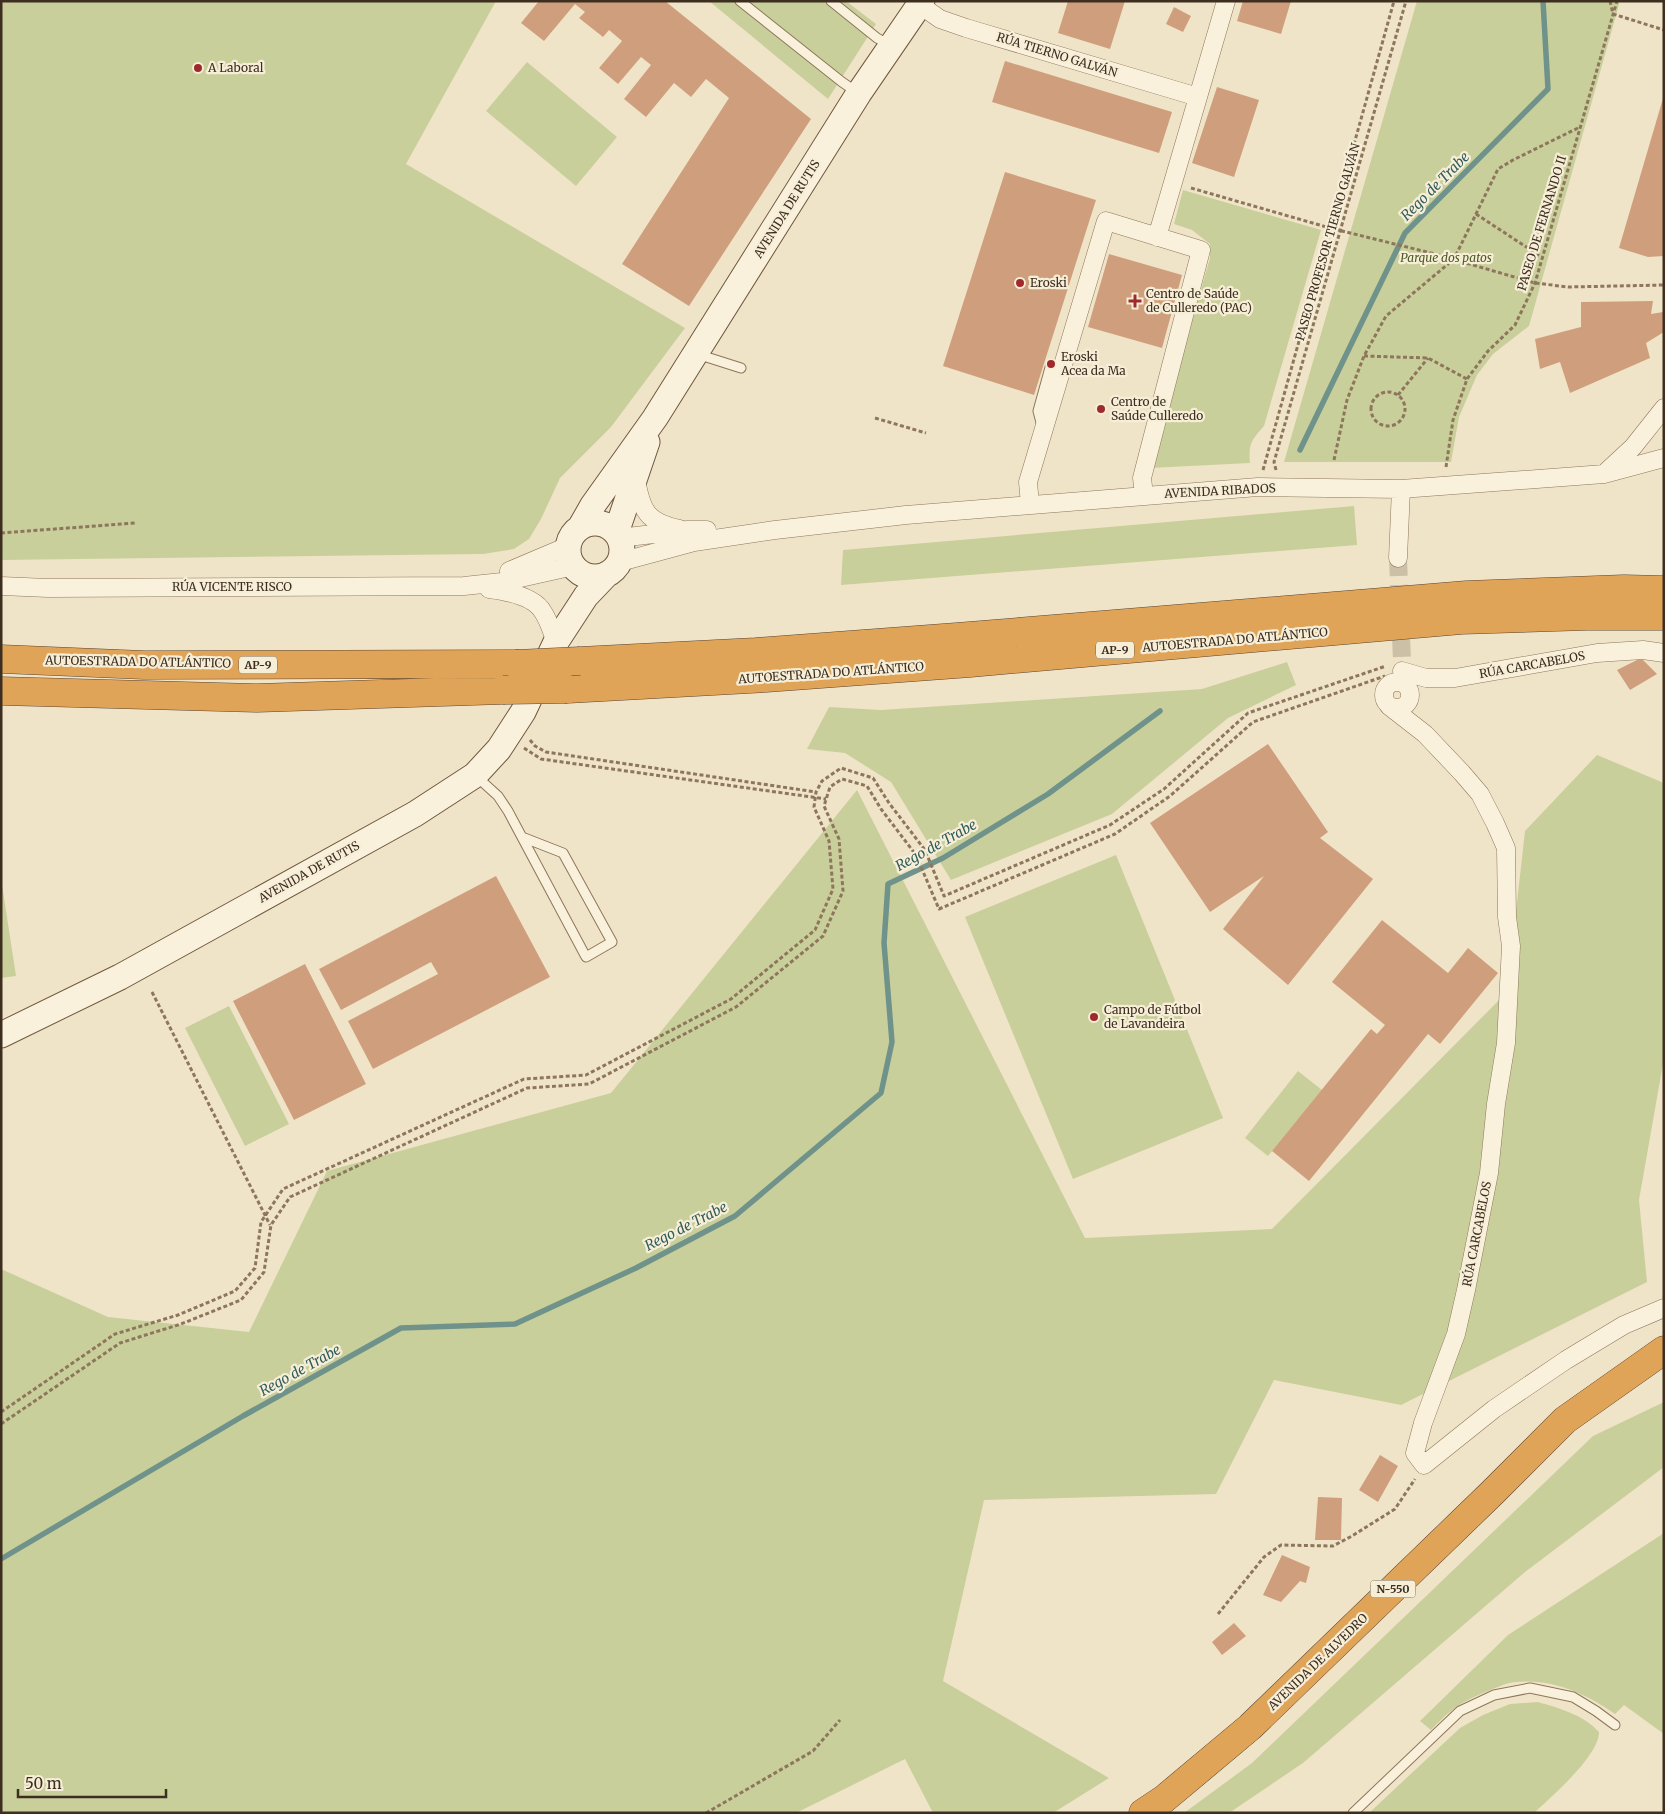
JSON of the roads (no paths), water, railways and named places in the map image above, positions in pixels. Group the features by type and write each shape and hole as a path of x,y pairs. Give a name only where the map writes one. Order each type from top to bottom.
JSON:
{"highway":[{"name":"AUTOESTRADA DO ATLÁNTICO","path":"1,659 144,665 516,664 756,652 1467,595 1664,590"},
{"name":"AUTOESTRADA DO ATLÁNTICO","path":"1,691 257,698 567,688 766,678 1461,620 1587,616 1664,616"},
{"name":"AVENIDA DE ALVEDRO","path":"1143,1813 1164,1800 1250,1727 1565,1420 1657,1358"}],"street":[{"path":"1157,237 1226,1"},
{"name":"AVENIDA DE RUTIS","path":"556,642 575,552 593,505 655,418 697,354 860,94 921,3"},
{"name":"RÚA TIERNO GALVÁN","path":"921,3 940,19 966,28 1198,98"},
{"path":"1030,505 1028,482 1106,221 1201,250 1142,478 1144,495"},
{"path":"1604,474 1633,448 1664,408"},
{"name":"AVENIDA DE RUTIS","path":"1,1035 120,977 415,814 475,775 499,749 506,738 522,712 556,642 615,552 635,477 655,418"},
{"name":"AVENIDA RIBADOS","path":"615,552 775,530 906,516 1144,495 1258,487 1401,488 1604,474 1664,458"},
{"path":"635,477 640,501 650,516 662,526 688,530"},
{"path":"1398,558 1401,488"},
{"path":"594,523 606,525 615,552 590,576 575,552 594,523"},
{"name":"AVENIDA RIBADOS","path":"615,552 688,530 775,530"},
{"name":"RÚA VICENTE RISCO","path":"1,586 58,588 464,586 524,566 575,552"},
{"path":"464,586 509,591 526,598 543,610 556,642"},
{"name":"RÚA CARCABELOS","path":"1425,734 1410,698 1408,688 1404,684 1401,671 1426,678 1455,678 1597,653 1643,650 1664,653"},
{"path":"1401,671 1394,682 1386,688 1384,698 1389,706 1394,708 1404,706 1410,698"},
{"name":"RÚA CARCABELOS","path":"1389,706 1425,734 1480,794 1506,848 1507,917 1511,946 1506,1043 1496,1104 1489,1173 1456,1334 1423,1423 1415,1453 1424,1465 1494,1409 1566,1360 1624,1325 1664,1308"}],"lane":[{"path":"740,1 842,82 860,94"},
{"path":"831,1 877,38 892,47"},
{"path":"697,354 741,368"},
{"path":"1044,431 1038,411 1051,364"},
{"path":"475,775 498,796 586,957 612,942 563,854 522,837"},
{"path":"1353,1813 1460,1711 1494,1695 1530,1688 1573,1697 1596,1711 1615,1726"}],"waterway":[{"name":"Rego de Trabe","path":"1300,450 1405,233 1548,89 1543,1"},
{"name":"Rego de Trabe","path":"1,1559 243,1416 401,1328 515,1324 636,1268 735,1216 881,1093 892,1042 884,943 888,884 943,858 1048,794 1160,711"}],"tunnel":[{"path":"1398,558 1402,661"}],"place":[{"name":"A Laboral","path":"198,68"},
{"name":"Eroski","path":"1020,283"},
{"name":"Centro de Saúde de Culleredo (PAC)","path":"1135,301"},
{"name":"Eroski Acea da Ma","path":"1051,364"},
{"name":"Centro de Saúde Culleredo","path":"1101,409"},
{"name":"Campo de Fútbol de Lavandeira","path":"1094,1017"}],"park label":[{"name":"Parque dos patos","path":"1446,258"}]}
